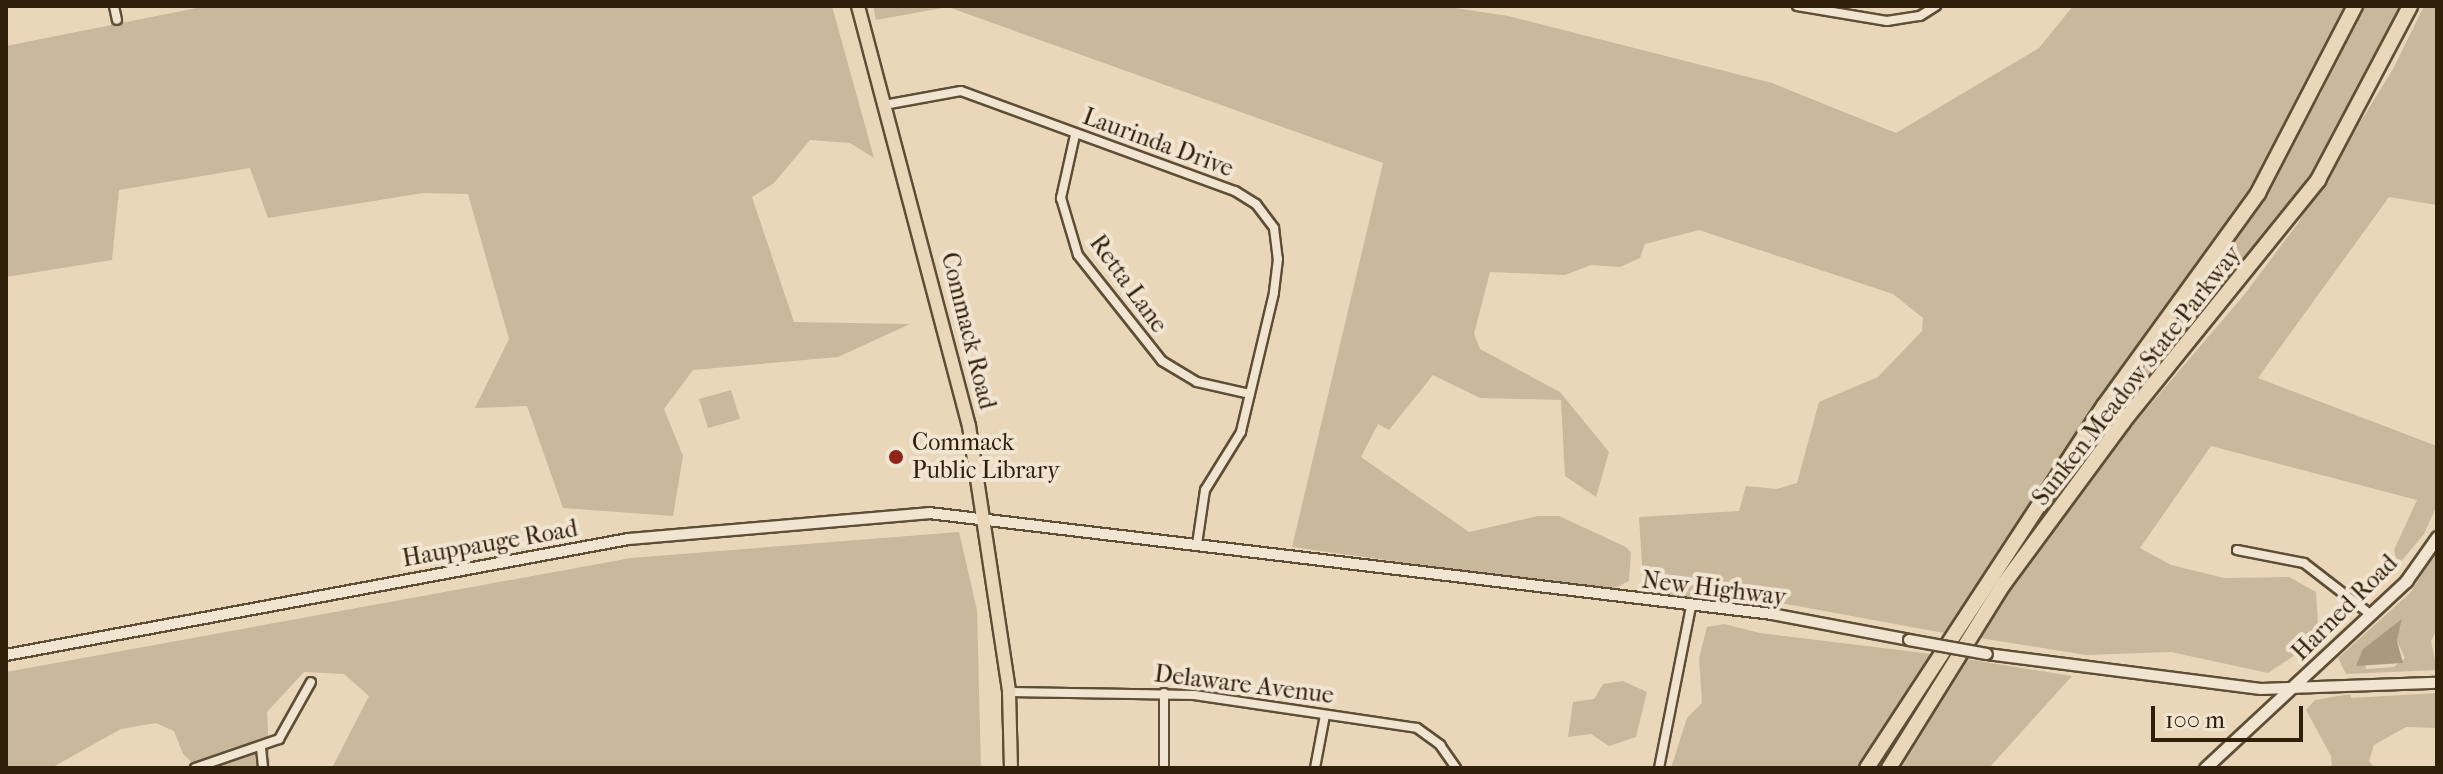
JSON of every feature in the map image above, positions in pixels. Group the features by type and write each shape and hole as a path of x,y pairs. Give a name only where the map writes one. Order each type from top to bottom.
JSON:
{"highway":[{"name":"Sunken Meadow State Parkway","path":"1867,768 2104,406 2258,193 2355,6"},
{"name":"Sunken Meadow State Parkway","path":"1889,768 2012,573 2123,422 2318,180 2410,6"}],"main road":[{"name":"Commack Road","path":"858,6 940,303 986,517 1009,692 1011,768"},
{"name":"Harned Road","path":"2205,768 2406,581 2437,537"}],"street":[{"path":"114,6 117,20"},
{"path":"1797,6 1887,21 1920,16 1936,6"},
{"name":"Laurinda Drive","path":"884,105 961,91 1235,191 1256,204 1274,228 1278,259 1274,293 1241,432 1205,490 1197,544"},
{"name":"Retta Lane","path":"1075,135 1061,198 1078,255 1162,361 1197,382 1250,394"},
{"name":"Hauppauge Road","path":"6,655 628,539 929,513 986,517"},
{"name":"New Highway","path":"986,517 1691,607 1772,614 1987,654 2292,690 2437,683"},
{"path":"2237,550 2304,563 2370,614"},
{"path":"1659,768 1691,607"},
{"path":"195,768 261,748 283,734 311,682"},
{"name":"Delaware Avenue","path":"1009,692 1164,693 1417,728 1440,745 1456,768"},
{"path":"1164,693 1164,768"},
{"path":"1315,768 1325,715"},
{"path":"261,748 263,768"}],"shaded area":[{"path":"207,6 832,6 874,158 850,143 810,140 774,183 752,197 794,322 910,324 838,357 693,370 664,409 683,456 673,516 563,508 527,406 475,408 509,339 468,194 423,193 268,218 250,168 119,190 112,260 6,277 6,46"},
{"path":"873,6 1442,6 1508,16 1772,83 1896,133 2039,48 2073,6 2347,6 2272,154 2242,201 1944,633 1759,599 1752,604 1655,594 1643,580 1639,517 1739,511 1746,486 1777,489 1797,483 1819,402 1878,377 1922,331 1923,318 1893,294 1699,230 1645,244 1640,258 1620,267 1591,265 1565,275 1490,272 1474,334 1480,349 1560,392 1609,452 1596,497 1565,476 1561,400 1480,398 1433,375 1389,430 1378,424 1361,457 1469,532 1538,516 1559,516 1626,547 1631,553 1629,581 1609,591 1292,547 1383,163 948,7 876,20"},
{"path":"2362,6 2403,6 2351,107 2293,203 2094,452 2087,447 2267,186 2321,94"},
{"path":"2424,6 2437,6 2437,205 2389,197 2258,378 2437,446 2437,505 2424,534 2398,565 2394,550 2417,500 2211,446 2140,548 2171,565 2224,578 2289,577 2316,592 2319,639 2268,673 2171,652 2086,655 1974,637 2084,482 2244,295 2298,223 2393,69"},
{"path":"731,390 740,419 708,428 699,399"},
{"path":"959,532 977,610 981,768 332,768 369,696 344,674 304,672 267,712 270,768 198,768 183,754 174,731 156,723 121,729 51,768 6,768 6,672 631,558"},
{"path":"2437,550 2437,629 2431,641 2437,670 2346,674 2338,658 2411,592","holes":["2402,620 2397,641 2405,658 2394,667 2366,669 2363,649"]},
{"path":"2402,619 2397,641 2403,663 2356,666 2363,649"},
{"path":"1724,624 1760,633 1932,654 1861,768 1671,768 1687,718 1702,703 1699,658 1707,627"},
{"path":"1960,658 2072,676 1989,768 1898,768"},
{"path":"1623,681 1647,692 1636,737 1609,746 1591,734 1568,737 1573,702 1594,699 1603,684"},
{"path":"2437,693 2437,728 2406,727 2374,745 2369,761 2375,768 2332,768 2331,756 2306,710 2315,700 2350,694 2351,698"}],"place":[{"name":"Commack Public Library","path":"896,457"}]}
